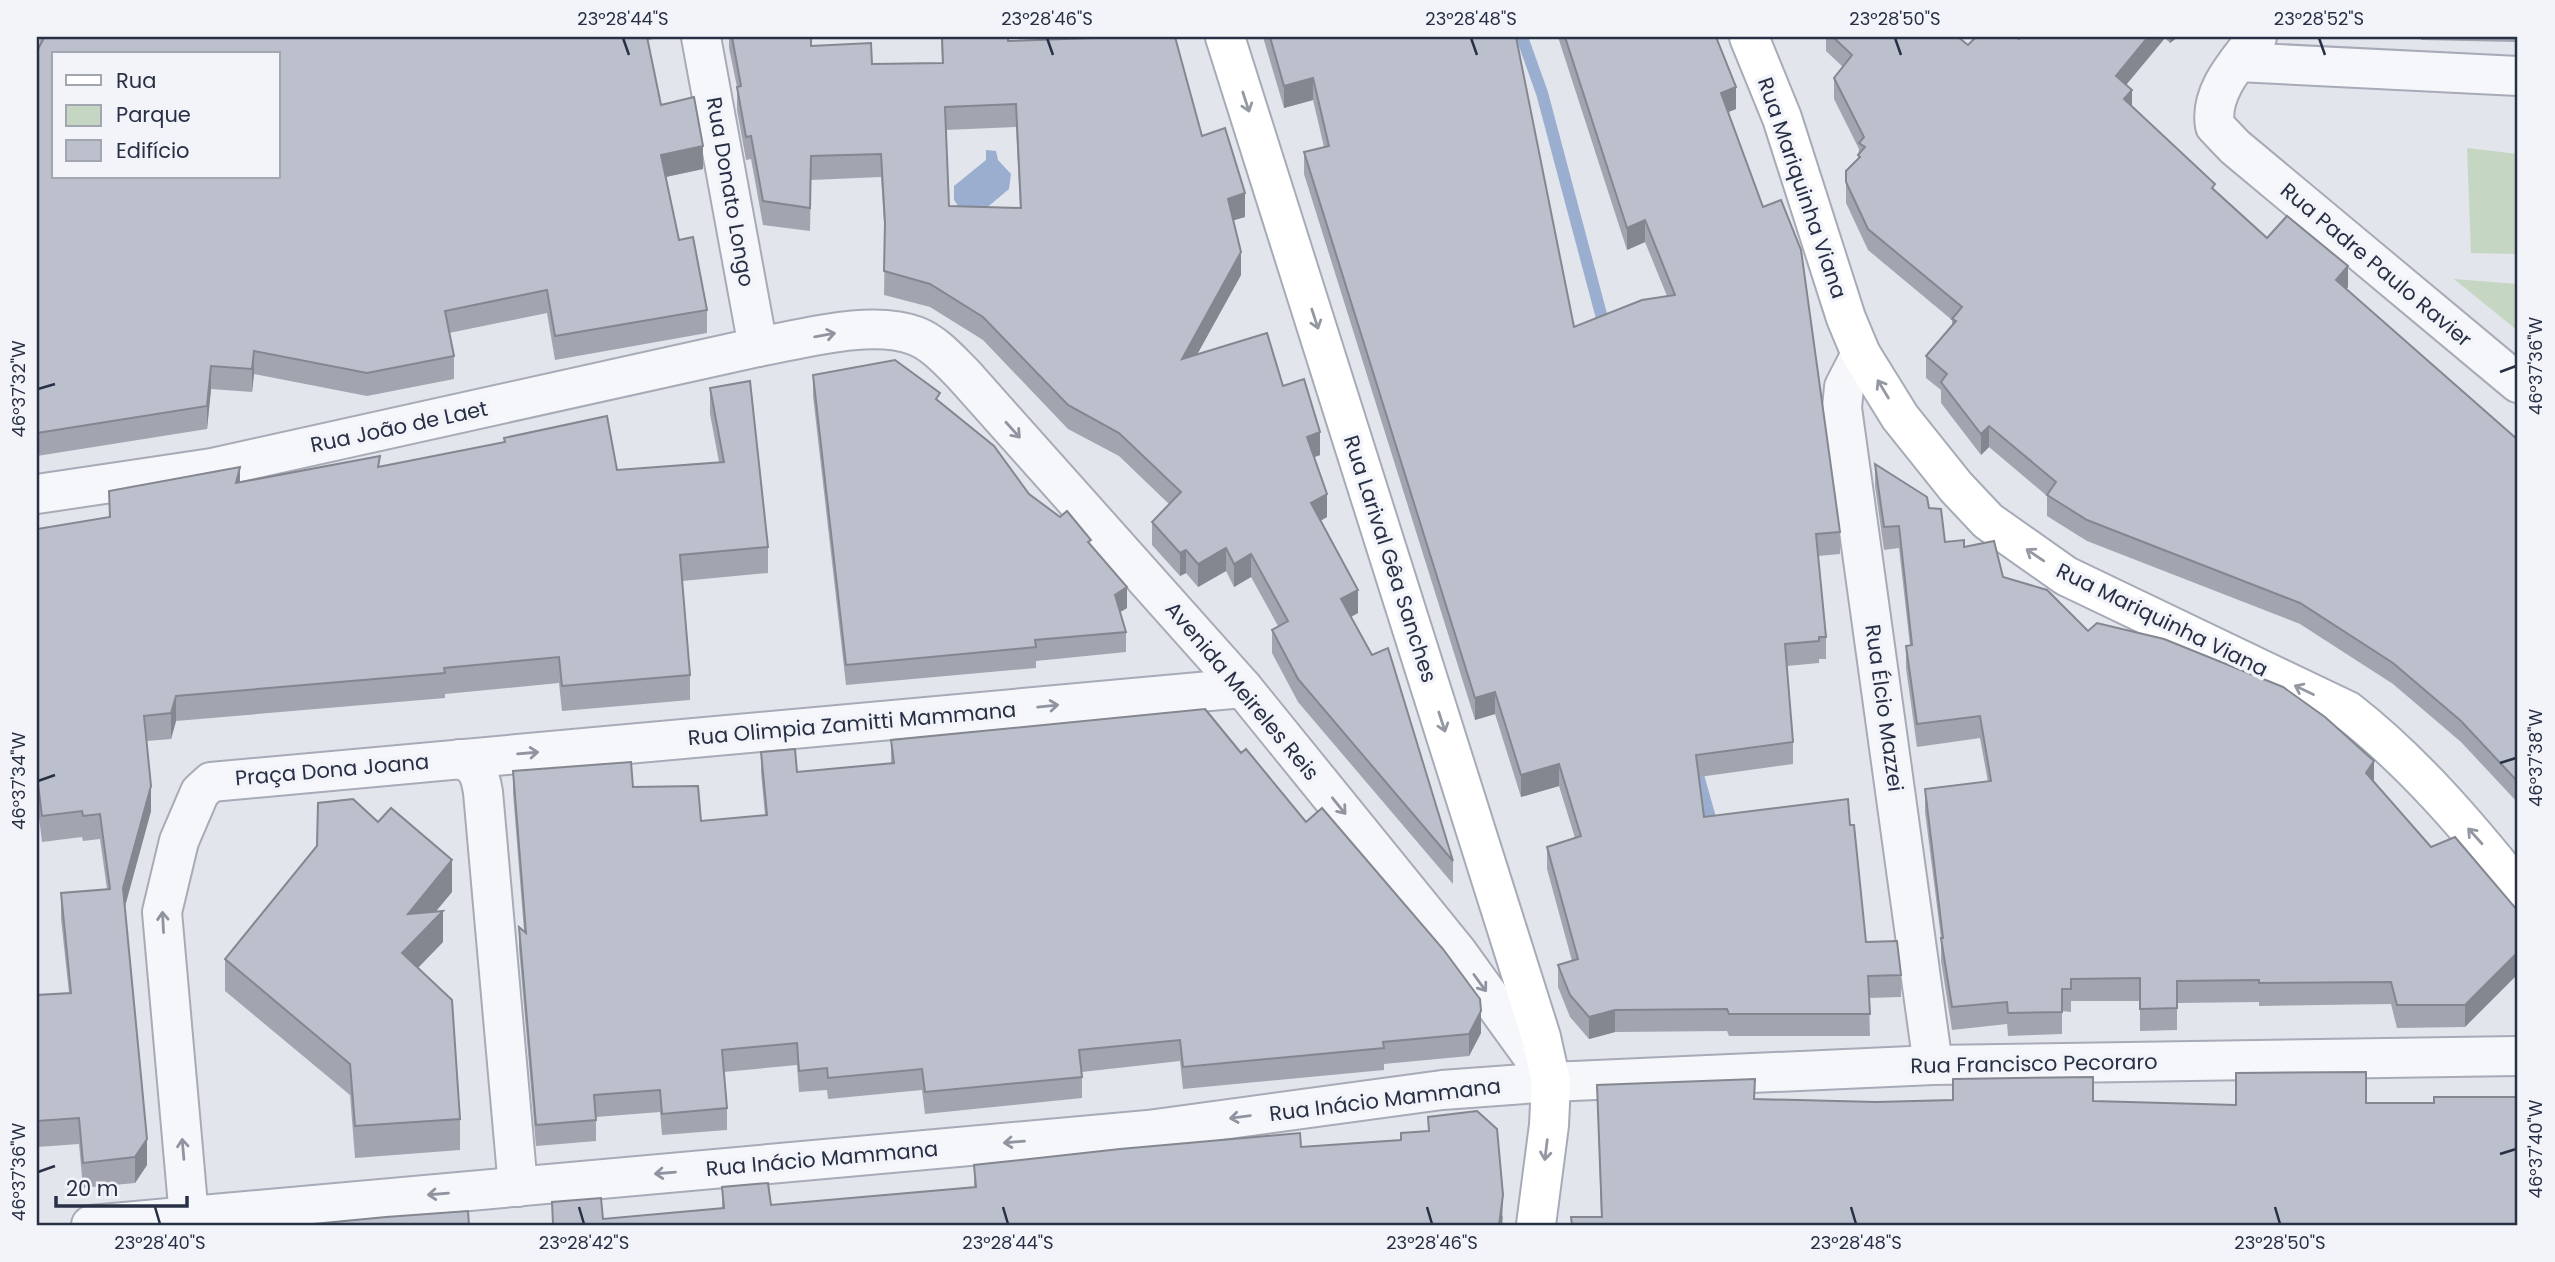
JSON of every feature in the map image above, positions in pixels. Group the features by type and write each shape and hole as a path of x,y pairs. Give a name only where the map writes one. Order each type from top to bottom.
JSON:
{"street":[{"name":"Rua Donato Longo","path":"701,37 758,347"},
{"name":"Rua Larival Gêa Sanches","path":"1225,37 1534,1012 1551,1082"},
{"name":"Rua Mariquinha Viana","path":"1749,37 1782,118 1846,318 1861,354 1900,417 1956,487 1987,521 2066,576 2348,711 2380,736 2477,838 2518,889"},
{"path":"2248,49 2518,76"},
{"name":"Rua Padre Paulo Ravier","path":"2248,49 2224,82 2213,116 2215,126 2235,147 2518,383"},
{"name":"Avenida Meireles Reis","path":"758,347 845,332 887,331 916,336 943,354 1243,688 1458,953 1551,1082"},
{"name":"Rua João de Laet","path":"37,494 212,468 758,347"},
{"name":"Rua Élcio Mazzei","path":"1861,354 1844,387 1842,408 1933,1065"},
{"name":"Rua Olimpia Zamitti Mammana","path":"460,759 1243,688"},
{"path":"460,759 474,764 483,792 518,1186"},
{"name":"Praça Dona Joana","path":"189,1217 162,912 179,841 200,792 211,782 460,759"},
{"name":"Rua Francisco Pecoraro","path":"1551,1082 1933,1065 2518,1056"},
{"name":"Rua Inácio Mammana","path":"91,1225 1148,1130 1442,1090 1551,1082"},
{"path":"1536,1225 1549,1125 1551,1082"}],"green space":[{"path":"2467,148 2518,154 2518,254 2471,253"},
{"path":"2454,279 2518,284 2518,331"}],"water":[{"path":"986,150 996,151 998,160 1011,174 1009,189 978,215 964,214 954,200 954,186 986,160"}],"building":[{"path":"42,37 647,37 661,105 694,97 703,146 661,155 679,240 693,237 707,310 555,336 547,290 445,311 454,356 367,373 254,351 252,369 211,366 207,406 37,433 37,51 44,38"},
{"path":"732,37 811,37 811,46 871,43 872,64 943,63 942,37 1008,37 1008,41 1175,37 1202,136 1225,128 1245,193 1228,199 1241,252 1182,359 1267,333 1283,386 1304,379 1320,432 1307,437 1327,494 1311,503 1358,590 1341,599 1372,655 1388,648 1453,861 1298,679 1272,630 1288,621 1251,554 1234,564 1226,548 1198,564 1186,550 1180,553 1152,522 1181,492 1119,433 1068,405 983,317 930,284 884,271 885,223 881,154 811,156 810,208 763,201 751,136 746,137 737,87 741,86","holes":["1016,104 1021,208 949,206 945,107"]},
{"path":"1270,37 1516,37 1574,327 1642,300 1675,295 1645,220 1627,228 1565,37 1716,37 1736,87 1721,93 1763,207 1781,200 1801,250 1840,532 1816,534 1826,637 1819,637 1819,641 1785,644 1793,742 1696,755 1704,817 1848,799 1850,825 1854,825 1866,942 1897,941 1901,975 1868,976 1870,1014 1729,1014 1727,1009 1615,1010 1589,1017 1570,995 1558,965 1578,959 1547,847 1581,836 1559,764 1521,775 1495,692 1475,698 1304,152 1329,146 1313,78 1284,86"},
{"path":"1833,37 1958,37 1968,45 1976,37 2148,37 2116,76 2132,90 2124,99 2215,184 2212,188 2267,238 2287,216 2348,266 2336,280 2518,440 2518,782 2461,721 2393,663 2300,603 2087,520 2047,495 2056,482 1989,426 1981,434 1941,382 1947,374 1926,356 1956,321 1952,319 1962,307 1868,229 1846,182 1846,171 1860,157 1858,155 1865,147 1859,143 1864,137 1834,78 1852,55"},
{"path":"895,360 940,393 936,399 994,446 1029,494 1060,517 1067,511 1091,540 1088,542 1127,587 1115,595 1126,632 1035,640 1036,647 846,665 813,375"},
{"path":"750,381 768,547 680,555 690,675 562,686 559,657 444,668 445,673 176,696 171,713 144,716 151,786 123,888 147,1139 135,1157 83,1163 79,1118 37,1121 37,995 71,993 61,893 110,889 100,814 83,816 82,811 42,816 37,776 37,529 110,517 109,491 240,467 236,483 380,456 378,467 505,442 504,438 607,416 617,470 724,462 710,388"},
{"path":"1875,464 1927,497 1929,508 1941,509 1945,542 1964,540 1964,547 1994,541 2003,577 2047,590 2088,631 2097,623 2164,639 2283,687 2325,717 2374,761 2366,773 2431,847 2455,837 2518,911 2518,952 2465,1005 2397,1005 2391,982 2177,981 2177,1008 2140,1009 2140,978 2071,979 2071,989 2062,989 2062,1012 2008,1013 2007,1002 1952,1007 1941,938 1925,789 1991,781 1980,716 1917,724 1906,646 1912,645 1899,526 1884,527"},
{"path":"1205,709 1241,753 1246,749 1306,822 1322,808 1443,949 1480,999 1481,1011 1469,1034 1383,1042 1384,1048 1183,1067 1180,1040 1079,1050 1082,1077 925,1092 922,1069 828,1078 827,1068 799,1071 797,1043 722,1050 727,1108 662,1114 660,1090 594,1095 596,1120 536,1125 519,927 526,933 513,771 631,762 633,787 698,786 701,821 767,815 761,752 795,749 797,772 894,763 891,740"},
{"path":"353,799 378,822 391,808 452,860 408,914 443,911 402,953 452,1000 460,1119 355,1126 350,1064 225,959 317,846 318,803"},
{"path":"2366,1072 2366,1103 2434,1103 2434,1097 2518,1097 2518,1225 1572,1225 1571,1217 1602,1217 1597,1085 1755,1079 1754,1099 1876,1102 1953,1100 1953,1079 2093,1077 2093,1101 2236,1105 2236,1073"},
{"path":"1477,1111 1497,1129 1503,1195 1499,1225 537,1225 553,1224 552,1202 601,1198 603,1219 724,1208 722,1187 768,1183 771,1205 976,1187 974,1165 1300,1133 1301,1147 1401,1140 1401,1133 1429,1131 1428,1117"},
{"path":"468,1211 469,1225 314,1225 386,1217"}],"waterway":[{"path":"1522,37 1542,93 1606,333"},
{"path":"1696,768 1714,832"}]}
